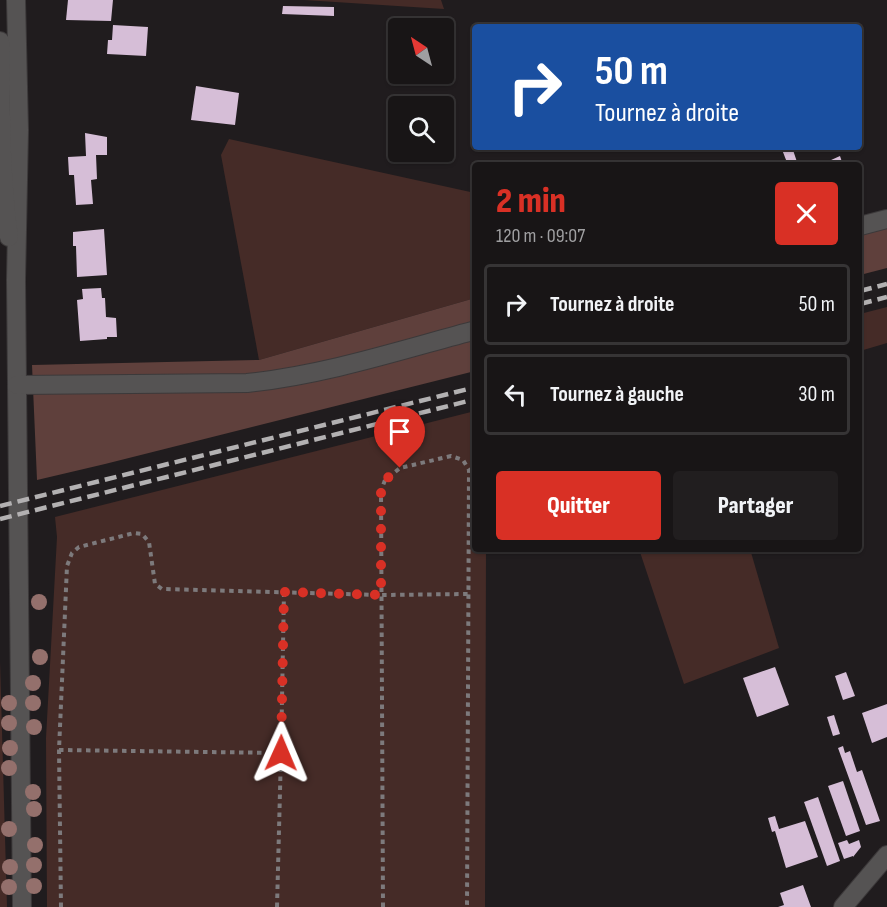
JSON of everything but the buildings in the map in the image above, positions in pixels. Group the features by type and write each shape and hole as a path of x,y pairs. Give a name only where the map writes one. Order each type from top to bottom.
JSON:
{"street":[{"path":"8,280 19,140 16,0"},
{"path":"0,41 3,193 17,385 22,907"},
{"path":"862,225 887,219"},
{"path":"17,385 266,381 338,366 472,331"},
{"path":"843,907 887,855"}],"path":[{"path":"383,907 381,491 385,480 400,468 451,456 463,460 470,470 467,907"},
{"path":"61,907 59,750 67,566 72,553 79,547 134,532 142,534 149,542 155,584 162,589 381,595 469,594"},
{"path":"277,907 284,592"},
{"path":"59,750 281,753"}],"shaded area":[{"path":"304,0 441,0 444,9"},
{"path":"229,139 472,192 472,299 259,360 221,155"},
{"path":"887,225 887,268 862,274 862,232"},
{"path":"472,299 472,372 37,480 32,365 259,360"},
{"path":"887,307 887,343 862,350 862,313"},
{"path":"472,412 472,552 486,552 485,907 47,907 46,738 57,537 55,517"},
{"path":"640,552 751,552 779,648 684,684"},
{"path":"0,661 7,907 0,907"}],"railway":[{"path":"862,290 887,284"},
{"path":"862,303 887,297"},
{"path":"0,506 472,388"},
{"path":"0,519 472,400"}],"route":[{"path":"281,753 284,592 381,595 381,491 385,480 400,468"}]}
